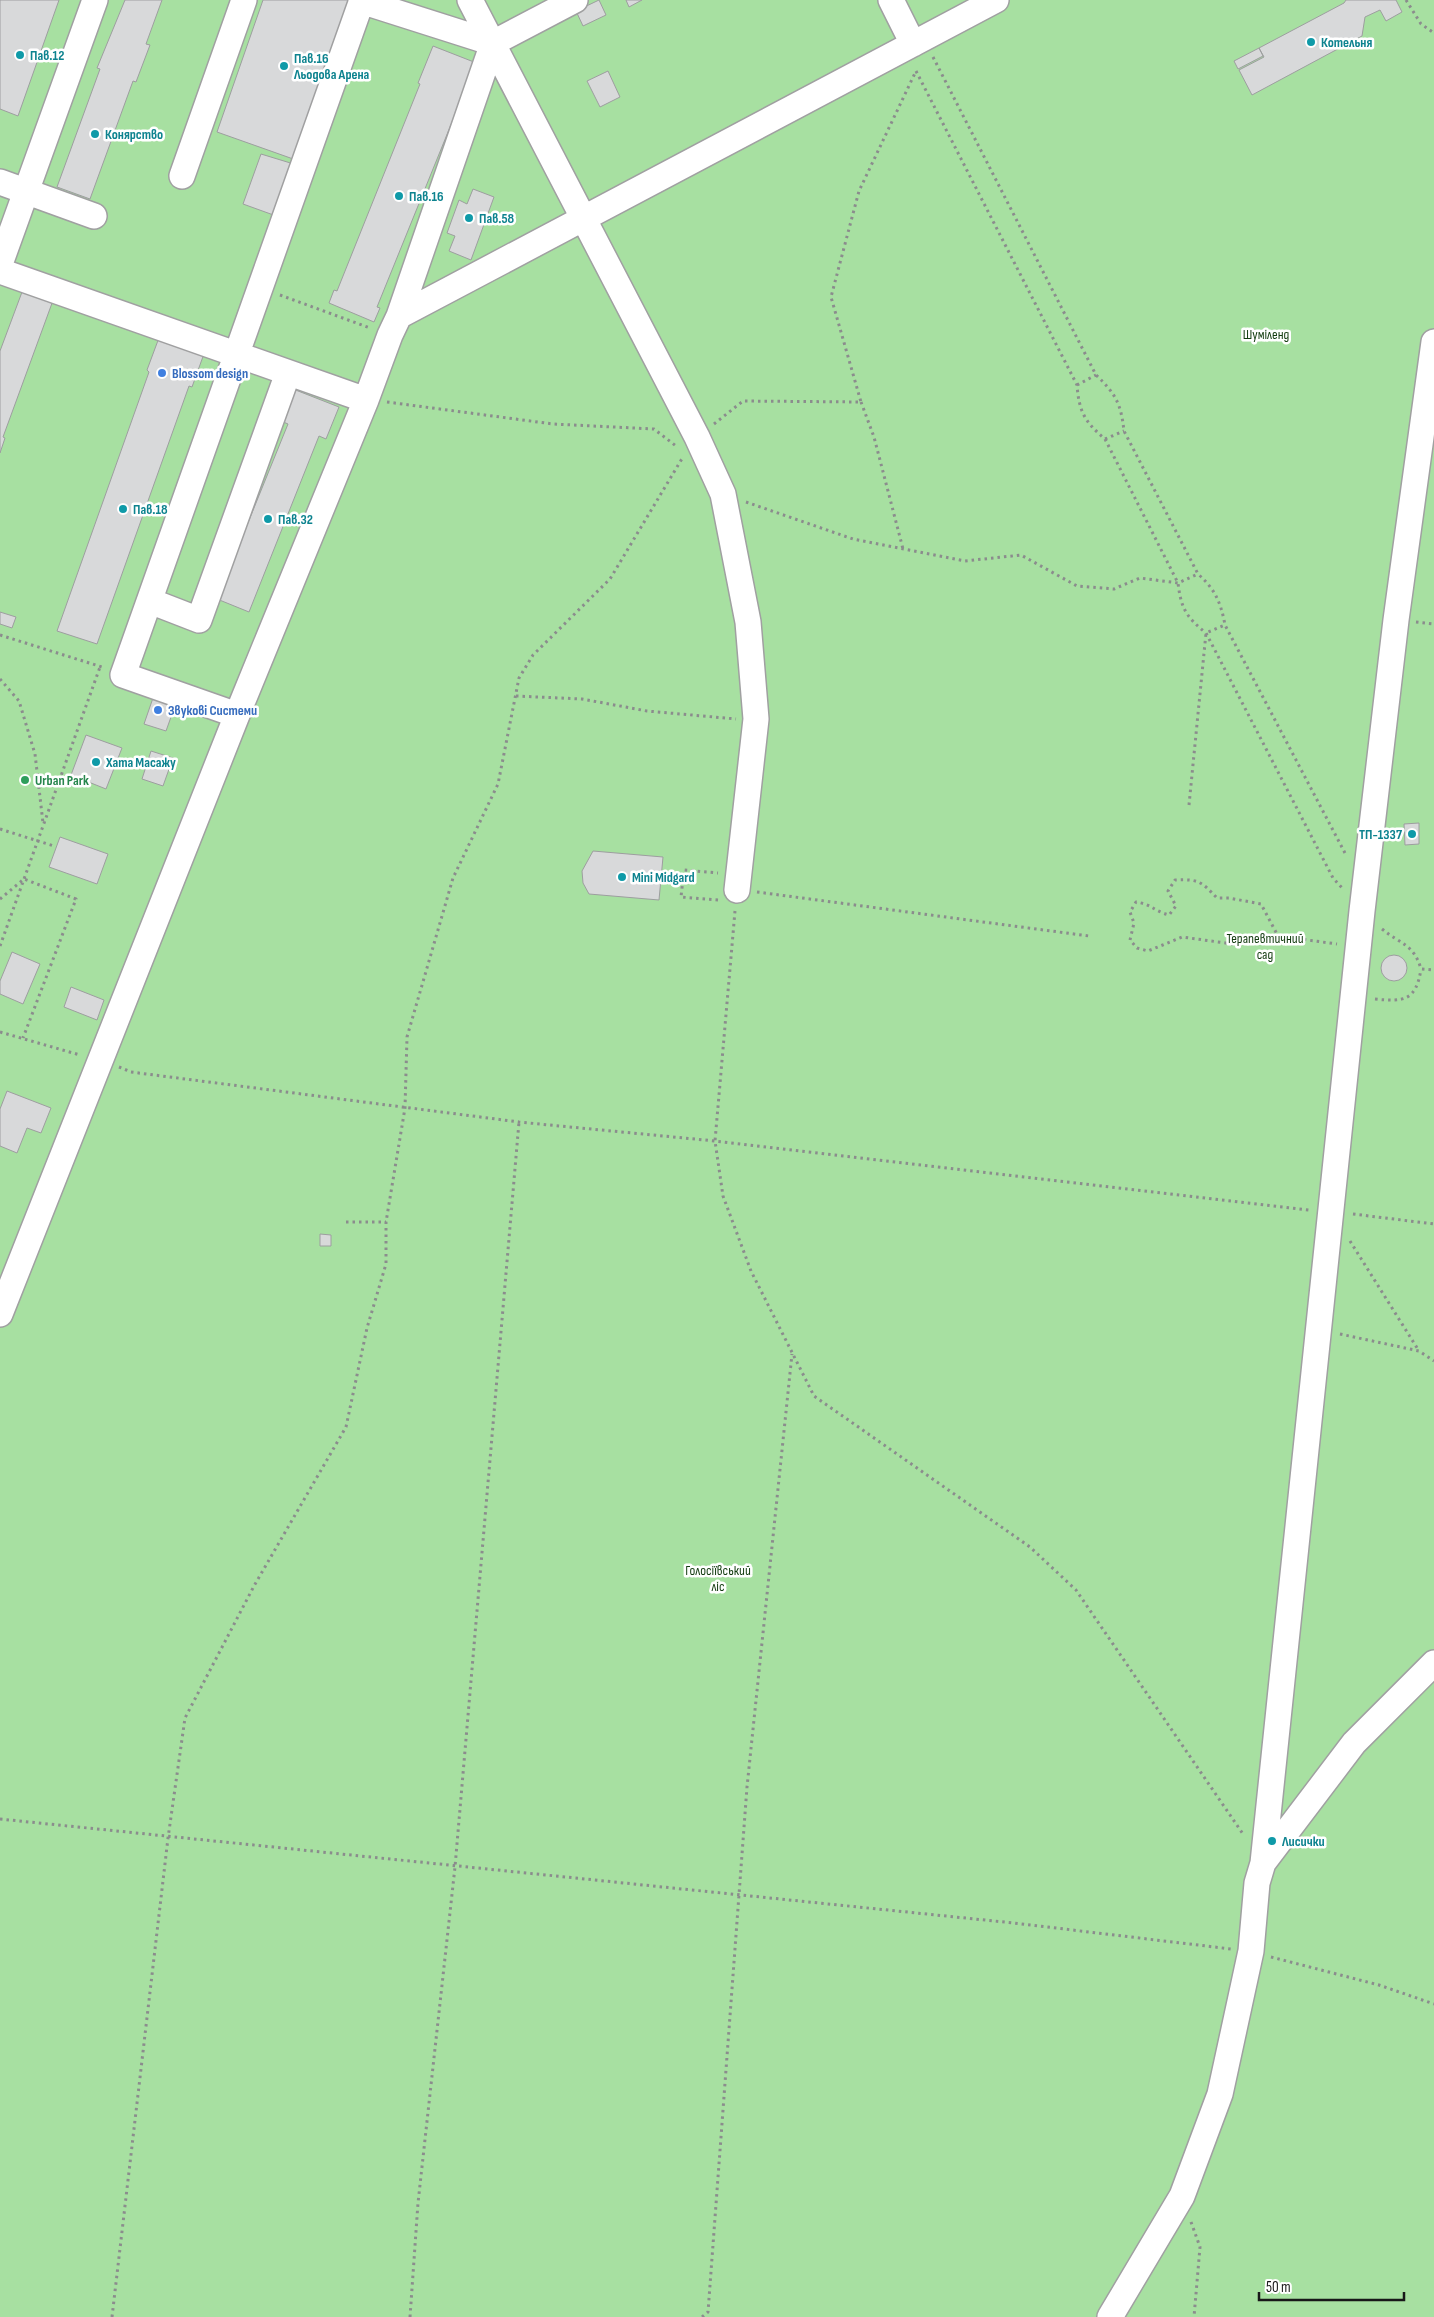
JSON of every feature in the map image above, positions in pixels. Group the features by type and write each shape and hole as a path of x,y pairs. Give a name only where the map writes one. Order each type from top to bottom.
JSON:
{"street":[{"path":"0,264 95,0"},
{"path":"182,176 244,0"},
{"path":"470,0 584,218 691,450 723,494 748,622 756,719 738,889"},
{"path":"0,1314 102,1061 237,715 366,400 394,326 493,43 576,0"},
{"path":"890,0 914,43"},
{"path":"394,326 584,218 996,0"},
{"path":"237,715 124,675 362,1 493,43"},
{"path":"0,182 94,216"},
{"path":"0,271 366,400"},
{"path":"1110,2317 1182,2196 1220,2094 1251,1951 1257,1882 1263,1863 1360,945 1362,911 1396,620 1434,342"},
{"path":"150,601 199,620 288,373"},
{"path":"1263,1863 1354,1743 1434,1663"}],"path":[{"path":"1406,0 1422,24 1434,33"},
{"path":"914,43 916,71 1077,385 1078,406 1090,427 1105,439 1178,583 1181,604 1192,622 1206,634 1333,878 1362,911 1394,939 1407,945 1417,956 1421,969 1419,986 1411,996 1395,1000 1354,997"},
{"path":"914,43 1096,376 1113,391 1122,410 1124,431 1198,574 1212,587 1222,606 1225,625 1348,860"},
{"path":"904,549 874,437 861,402 831,296 859,191 916,71"},
{"path":"261,288 394,326"},
{"path":"1077,385 1096,376"},
{"path":"366,400 553,424 654,429 691,450"},
{"path":"112,2317 168,1838 185,1718 254,1586 346,1427 367,1328 386,1264 386,1222 405,1108 407,1037 453,878 498,784 519,678 533,655 610,579 691,450 743,401 861,402"},
{"path":"1105,439 1124,431"},
{"path":"723,494 853,539 965,561 1021,555 1077,586 1114,589 1140,578 1178,583 1198,574"},
{"path":"1206,634 1225,625"},
{"path":"0,634 124,675"},
{"path":"1189,805 1206,634"},
{"path":"0,946 100,667"},
{"path":"0,679 19,701 35,754 43,825"},
{"path":"516,696 582,699 647,711 720,719 756,719"},
{"path":"0,829 54,846"},
{"path":"738,889 681,896 684,870 738,889 1089,936"},
{"path":"23,1038 76,899 24,879"},
{"path":"0,899 24,879"},
{"path":"1278,936 1261,904 1229,898 1217,898 1202,882 1192,879 1175,880 1168,890 1176,906 1169,915 1156,912 1148,904 1136,902 1130,912 1134,923 1130,940 1137,948 1148,951 1182,937 1233,944 1278,936 1360,945"},
{"path":"738,889 715,1141 723,1196 751,1271 814,1396 1030,1547 1076,1590 1263,1863"},
{"path":"1421,969 1434,970"},
{"path":"0,1032 102,1061 131,1072 519,1122 715,1141 1434,1224"},
{"path":"410,2317 418,2202 455,1867 519,1122"},
{"path":"1332,1212 1419,1351"},
{"path":"346,1222 386,1222"},
{"path":"1319,1329 1419,1351 1434,1361"},
{"path":"702,2317 708,2312 748,1787 792,1353"},
{"path":"0,1819 168,1838 1014,1923 1251,1951 1379,1985 1434,2004"},
{"path":"1182,2196 1200,2246 1194,2317"}],"green space":[{"name":"Голосіївський ліс","path":"0,0 1434,0 1434,2317 0,2317"}],"building":[{"name":"Пав.12","path":"0,0 59,0 18,116 0,109"},
{"name":"Конярство","path":"125,0 162,0 146,44 150,45 136,82 133,81 90,199 57,187 100,69 97,68"},
{"name":"Пав.16 Льодова Арена","path":"263,0 352,0 296,160 217,132"},
{"path":"599,0 606,15 583,26 576,11"},
{"path":"626,0 642,0 629,7"},
{"name":"Котельня","path":"1346,0 1396,0 1402,12 1386,21 1380,10 1365,17 1362,36 1252,95 1239,70 1264,57 1259,48 1344,3"},
{"name":"Пав.16","path":"433,46 479,64 461,100 377,307 380,308 374,322 329,303 334,290 337,291 420,84 418,83"},
{"path":"1259,48 1263,56 1238,69 1234,61"},
{"path":"608,71 620,97 600,107 587,81"},
{"path":"261,154 297,165 279,217 243,204"},
{"name":"Пав.58","path":"473,189 494,197 471,260 449,251 455,236 447,233 459,200 467,204"},
{"path":"25,284 55,295 3,437 5,438 0,453 0,351"},
{"name":"Пав.18","path":"160,335 205,351 192,387 189,386 97,644 57,631 149,372 147,370"},
{"name":"Пав.32","path":"293,389 339,407 326,439 319,436 249,612 217,599 288,424 281,421"},
{"path":"0,612 16,617 12,628 0,624"},
{"path":"154,695 176,703 166,731 144,724"},
{"name":"Хата Масажу","path":"86,735 122,748 106,789 71,775"},
{"path":"151,751 173,758 163,786 142,779"},
{"name":"ТП-1337","path":"1419,823 1419,844 1405,845 1404,824"},
{"path":"60,837 108,854 97,884 49,867"},
{"name":"Mini Midgard","path":"593,851 663,857 659,900 589,894 583,883 582,871"},
{"path":"12,952 40,964 23,1004 0,994 0,981"},
{"path":"1394,955 1403,959 1407,968 1403,977 1394,981 1385,977 1381,968 1385,959"},
{"path":"71,987 104,1000 97,1020 64,1007"},
{"path":"7,1091 51,1108 41,1133 27,1128 17,1153 0,1146 0,1109"},
{"path":"320,1234 331,1235 331,1246 320,1246"}],"place":[{"name":"Котельня","path":"1311,42"},
{"name":"Пав.12","path":"20,55"},
{"name":"Пав.16 Льодова Арена","path":"284,66"},
{"name":"Конярство","path":"95,134"},
{"name":"Пав.16","path":"399,196"},
{"name":"Пав.58","path":"469,218"},
{"name":"Blossom design","path":"162,373"},
{"name":"Пав.18","path":"123,509"},
{"name":"Пав.32","path":"268,519"},
{"name":"Звукові Системи","path":"158,710"},
{"name":"Хата Масажу","path":"96,762"},
{"name":"Urban Park","path":"25,780"},
{"name":"ТП-1337","path":"1412,834"},
{"name":"Mini Midgard","path":"622,877"},
{"name":"Лисички","path":"1272,1841"}],"park label":[{"name":"Шуміленд","path":"1266,334"},
{"name":"Терапевтичний сад","path":"1265,946"}]}
